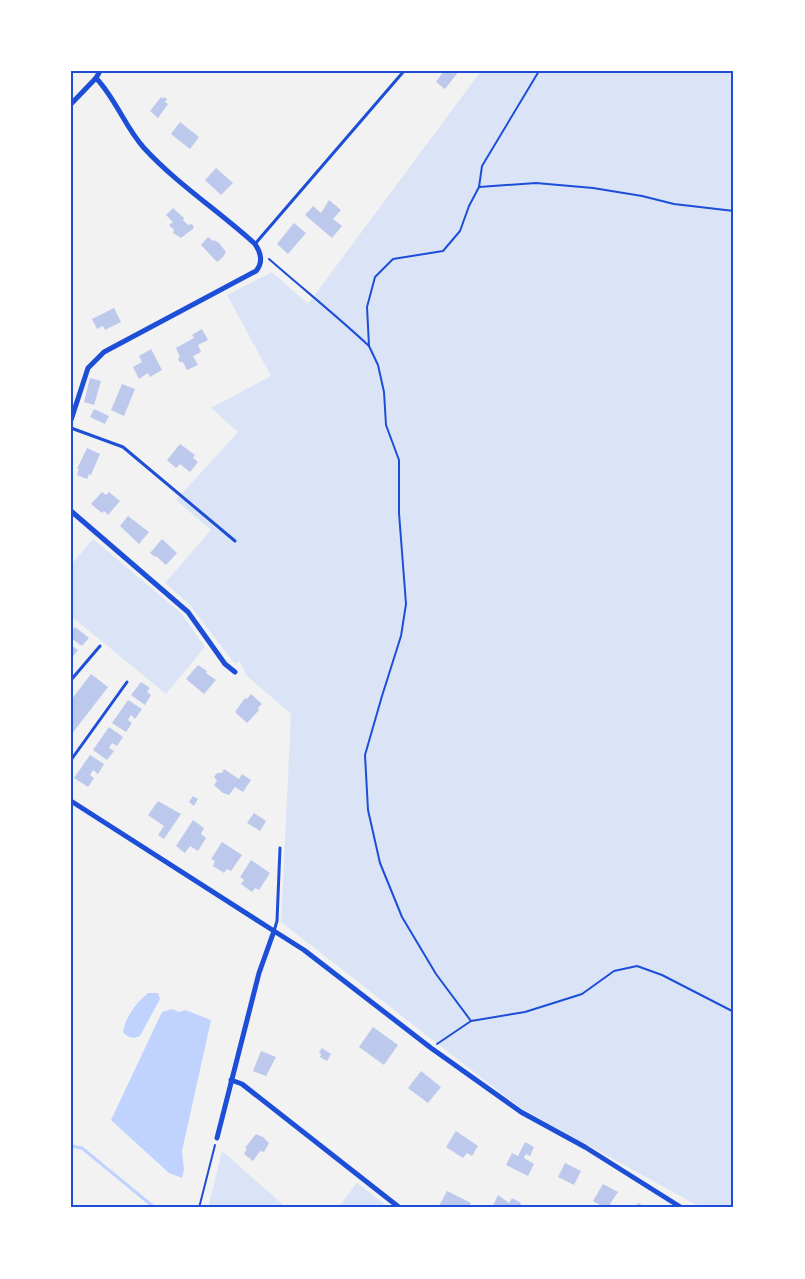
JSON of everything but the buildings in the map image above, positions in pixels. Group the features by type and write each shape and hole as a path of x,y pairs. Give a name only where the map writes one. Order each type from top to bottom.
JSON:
{"street":[{"path":"71,104 96,78 100,71"},
{"path":"71,420 88,368 104,352 256,271 261,261 255,244 192,194 145,149 137,140 108,90 96,78"},
{"path":"71,511 188,612 225,664 235,672"},
{"path":"71,801 304,950 431,1048 521,1112 585,1147 682,1208"},
{"path":"216,1138 259,973 274,932"},
{"path":"231,1080 242,1084 400,1208"}],"lane":[{"path":"255,244 404,71"},
{"path":"71,428 123,447 235,541"},
{"path":"71,680 100,646"},
{"path":"71,760 126,682"},
{"path":"274,932 277,921 280,848"}],"path":[{"path":"470,1021 436,974 402,917 380,863 368,810 366,755 401,636 406,604 399,513 399,460 386,425 384,392 378,366 369,346 367,306 375,277 393,259 443,251 460,231 469,206 479,187 482,166 540,71"},
{"path":"479,187 536,183 593,188 642,196 674,204 734,211"},
{"path":"260,255 268,257 310,295 338,316 369,346"},
{"path":"431,1048 470,1021 525,1012 582,994 614,971 637,966 662,975 734,1012"},
{"path":"199,1208 216,1138"}],"shaded area":[{"path":"481,71 734,71 734,1208 702,1208 519,1107 281,922 291,714 247,676 239,661 236,664 231,659 189,604 165,583 211,530 176,500 238,432 211,408 271,376 227,295 272,272 308,304"},
{"path":"93,539 181,613 205,647 166,694 71,616 71,565"},
{"path":"222,1151 287,1208 208,1208"},
{"path":"357,1183 389,1208 338,1208"}],"water":[{"path":"148,993 158,993 160,999 140,1036 129,1037 123,1032 126,1021 139,1001"},
{"path":"172,1009 179,1012 185,1010 211,1020 182,1151 184,1170 182,1178 169,1173 111,1120 162,1012"}],"waterway":[{"path":"71,1146 82,1148 155,1208"}]}
